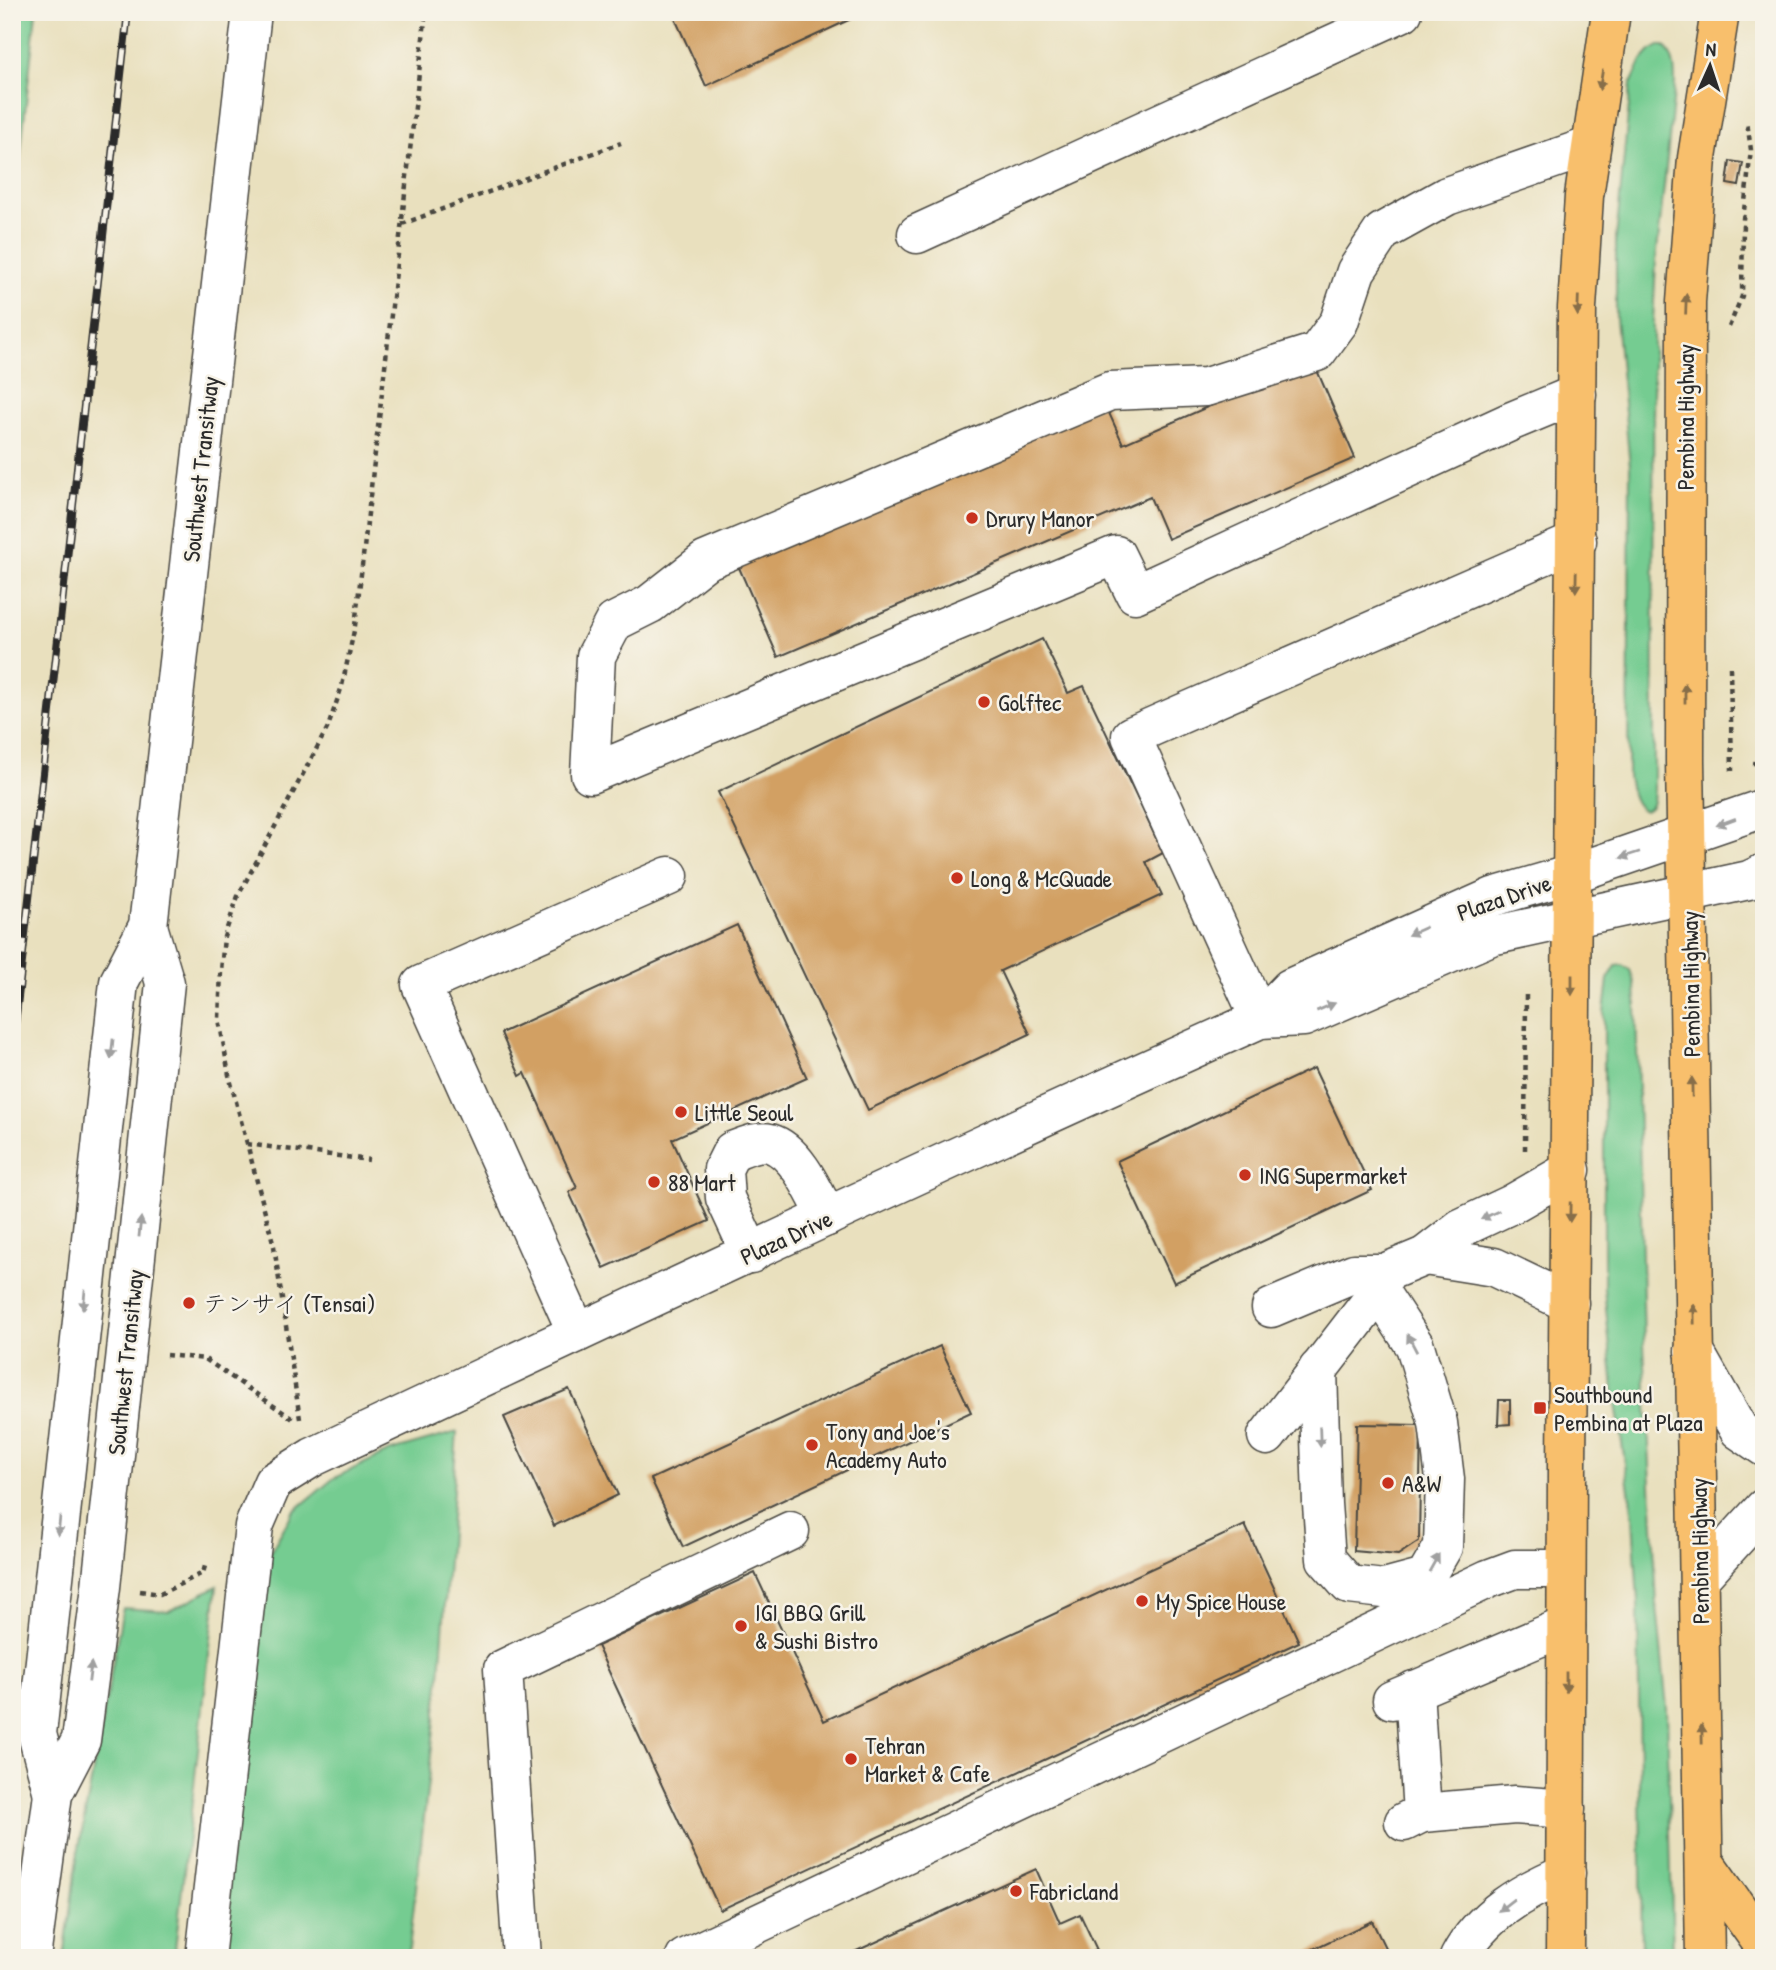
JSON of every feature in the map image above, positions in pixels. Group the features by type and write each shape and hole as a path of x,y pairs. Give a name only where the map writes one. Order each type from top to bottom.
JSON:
{"main road":[{"path":"1565,1958 1578,294 1584,196 1611,12"},
{"name":"Pembina Highway","path":"1705,1958 1685,720 1686,302 1697,158 1720,12"},
{"path":"1705,1863 1764,1946"}],"street":[{"name":"Southwest Transitway","path":"53,1794 37,1734 119,982 148,926 252,12"},
{"path":"917,234 1403,12"},
{"path":"1577,394 1512,421 1135,594 1116,555 590,774 596,656 614,622 650,604 705,561 1110,391 1206,387 1317,352 1339,322 1356,271 1382,232 1447,196 1591,146"},
{"path":"1260,1019 1131,736 1577,541"},
{"name":"Plaza Drive","path":"1260,1019 1290,988 1493,897 1573,874 1764,808"},
{"name":"Plaza Drive","path":"205,1958 254,1526 273,1482 302,1436 578,1333 889,1190 993,1139 1260,1019 1304,1017 1491,936 1749,880 1764,873"},
{"path":"578,1333 421,985 669,876"},
{"name":"Southwest Transitway","path":"31,1958 53,1794 81,1740 101,1587 165,983 148,926"},
{"path":"751,1254 725,1198 723,1169 732,1151 753,1143 769,1143 787,1153 809,1182 827,1217"},
{"path":"1267,1436 1381,1282 1425,1256 1461,1228 1512,1204 1571,1170"},
{"path":"1425,1256 1494,1267 1569,1303"},
{"path":"1271,1308 1354,1273 1381,1282 1415,1346 1438,1423 1445,1479 1443,1547 1426,1578 1384,1589 1349,1585 1326,1559 1318,1369"},
{"path":"1694,1351 1739,1430 1764,1447"},
{"path":"1700,1578 1764,1508"},
{"path":"522,1958 502,1669 790,1531"},
{"path":"685,1958 1488,1579 1515,1569 1566,1569"},
{"path":"1566,1626 1403,1695 1413,1817 1516,1805 1566,1809"},
{"path":"1459,1958 1472,1938 1496,1914 1532,1887 1566,1873"}],"path":[{"path":"302,1436 274,1246 229,1075 219,1019 224,937 239,896 328,727 342,686 355,626 426,12"},
{"path":"1729,328 1742,296 1743,219 1751,150 1746,113"},
{"path":"401,224 621,143"},
{"path":"1730,664 1731,771"},
{"path":"1754,763 1764,764"},
{"path":"247,1144 369,1160"},
{"path":"162,1354 205,1359 302,1436"},
{"path":"101,1587 160,1594 204,1573 205,1563"}],"green space":[{"path":"12,12 36,12 12,231"},
{"path":"1659,46 1664,46 1672,58 1675,83 1656,261 1653,322 1654,788 1652,805 1644,811 1634,800 1628,777 1630,467 1616,318 1616,238 1631,84 1642,60"},
{"path":"1622,965 1630,970 1635,985 1636,1004 1644,1344 1657,1606 1667,1709 1673,1958 1642,1958 1638,1603 1633,1517 1614,1390 1604,1288 1604,1012 1608,979 1616,966"},
{"path":"457,1432 440,1676 408,1958 217,1958 269,1554 293,1512 334,1478 388,1452"},
{"path":"217,1586 174,1958 64,1958 77,1858 123,1608 169,1611"}],"building":[{"path":"672,12 866,12 706,86"},
{"path":"1730,161 1743,163 1739,186 1727,184"},
{"name":"Drury Manor","path":"1313,361 1355,458 1168,539 1150,497 778,657 737,563 1105,404 1123,444"},
{"name":"Long & McQuade","path":"1042,639 1068,693 1084,686 1163,853 1146,862 1162,895 1000,971 1030,1034 868,1110 718,792"},
{"path":"737,925 807,1078 672,1139 709,1221 604,1268 569,1192 577,1188 525,1073 520,1076 501,1033"},
{"name":"ING Supermarket","path":"1314,1068 1372,1190 1174,1283 1117,1161"},
{"name":"Tony and Joe's Academy Auto","path":"940,1346 971,1412 683,1547 651,1479"},
{"path":"569,1389 618,1495 554,1526 504,1417"},
{"path":"1499,1400 1510,1400 1510,1424 1498,1425"},
{"name":"A&W","path":"1357,1424 1421,1425 1419,1541 1398,1555 1354,1551"},
{"path":"1245,1525 1299,1642 720,1910 597,1646 755,1573 824,1721"},
{"name":"Fabricland","path":"1036,1869 1060,1923 1080,1914 1097,1950 1080,1958 841,1958"},
{"path":"1372,1921 1390,1958 1294,1958"}],"railway":[{"path":"12,1051 128,12"}],"place":[{"name":"Drury Manor","path":"972,518"},
{"name":"Golftec","path":"984,702"},
{"name":"Long & McQuade","path":"957,878"},
{"name":"Little Seoul","path":"681,1112"},
{"name":"ING Supermarket","path":"1245,1175"},
{"name":"88 Mart","path":"654,1182"},
{"name":"テンサイ (Tensai)","path":"189,1303"},
{"name":"Southbound Pembina at Plaza","path":"1540,1408"},
{"name":"Tony and Joe's Academy Auto","path":"812,1445"},
{"name":"A&W","path":"1388,1483"},
{"name":"My Spice House","path":"1142,1601"},
{"name":"IGI BBQ Grill & Sushi Bistro","path":"741,1626"},
{"name":"Tehran Market & Cafe","path":"851,1759"},
{"name":"Fabricland","path":"1016,1891"}]}
